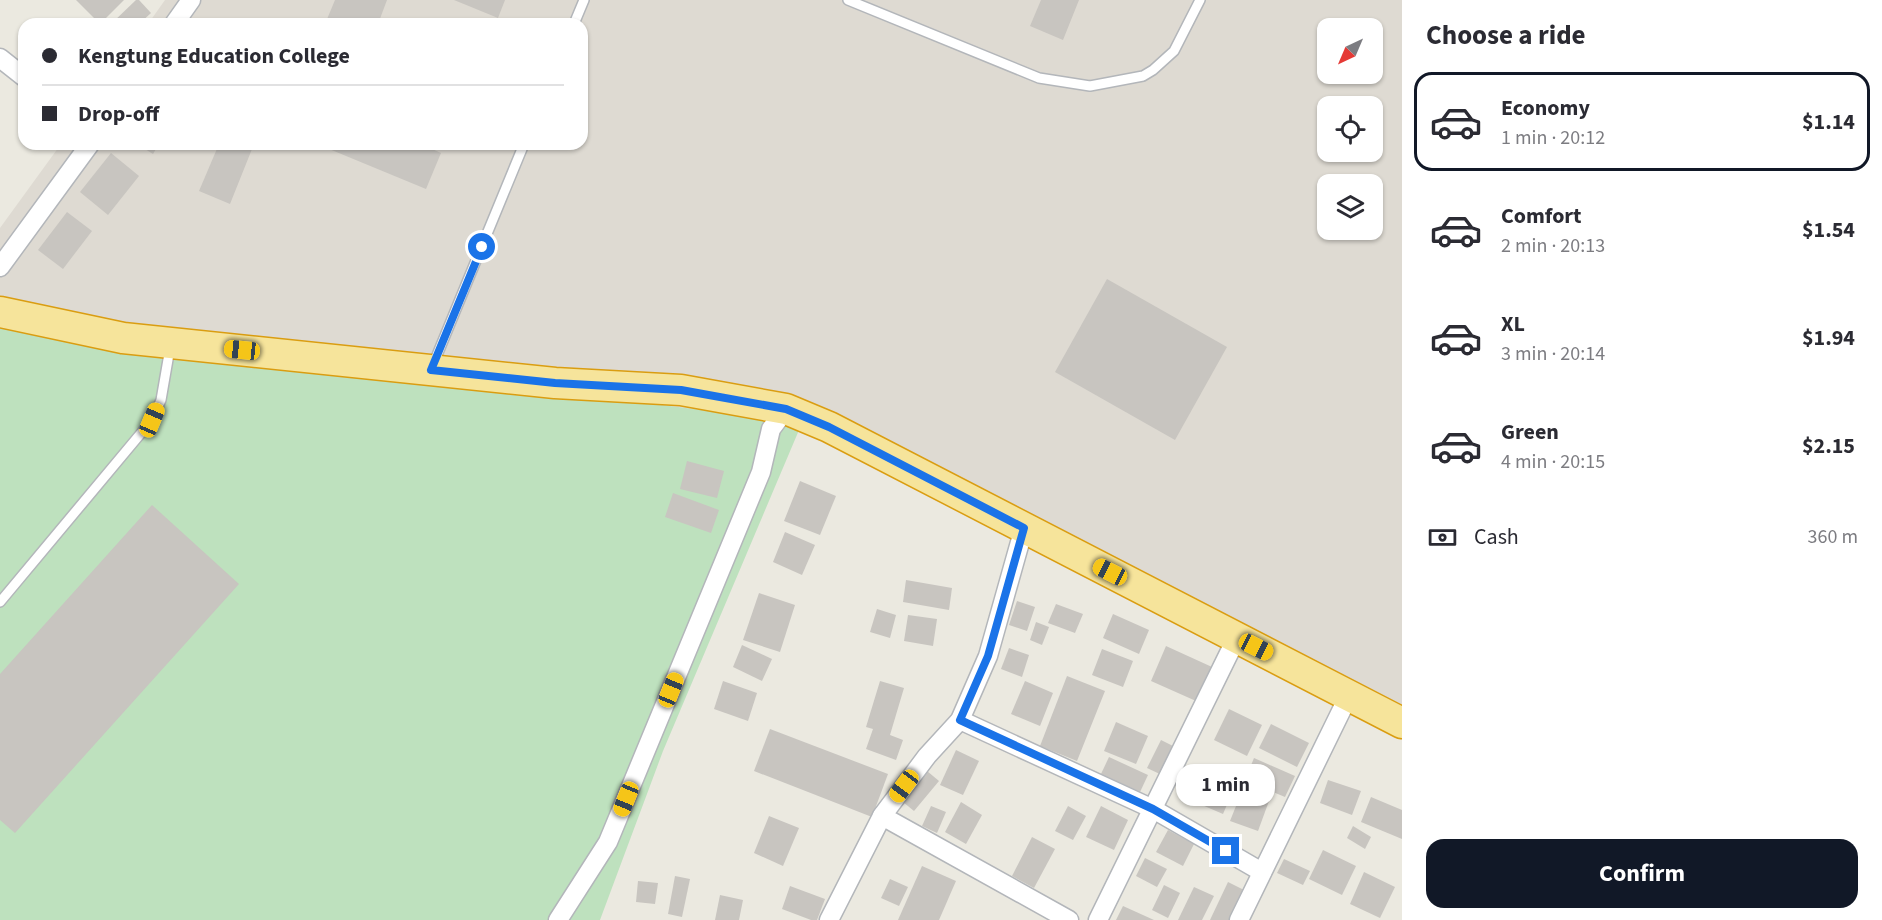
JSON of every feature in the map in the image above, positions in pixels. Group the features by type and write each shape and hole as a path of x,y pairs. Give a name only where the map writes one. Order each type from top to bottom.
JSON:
{"highway":[{"path":"0,312 123,338 555,383 681,390 786,409 829,427 1402,723"}],"street":[{"path":"178,18 191,0"},
{"path":"0,58 18,72"},
{"path":"0,267 86,150"},
{"path":"558,920 608,842 761,472 771,429 786,409"},
{"path":"829,920 882,816 927,756 960,720 988,656 1024,528"},
{"path":"1098,920 1237,638"},
{"path":"1239,920 1349,695"},
{"path":"960,720 1153,809 1262,872"},
{"path":"882,816 1069,920"}],"lane":[{"path":"576,18 584,0"},
{"path":"848,0 1039,78 1090,86 1143,76 1153,70 1174,51 1200,0"},
{"path":"431,370 522,150"},
{"path":"0,602 152,420 160,400 171,343"}],"shaded area":[{"path":"165,0 1402,0 1402,712 802,423 0,320 0,228 57,150 588,150 588,18 152,18"}],"green space":[{"path":"0,320 802,423 663,751 600,920 0,920"}],"building":[{"path":"76,0 124,0 106,18 94,18"},
{"path":"136,0 139,0 151,13 146,18 117,18"},
{"path":"335,0 387,0 380,18 328,18"},
{"path":"454,0 505,0 498,18"},
{"path":"1041,0 1079,0 1063,40 1030,26"},
{"path":"216,150 252,150 230,204 199,191"},
{"path":"332,150 434,150 441,153 426,189"},
{"path":"111,153 139,176 108,215 80,192"},
{"path":"67,212 92,231 63,269 38,250"},
{"path":"1107,279 1227,347 1175,440 1055,372"},
{"path":"687,461 724,471 717,498 680,489"},
{"path":"800,481 836,496 820,535 784,521"},
{"path":"673,493 719,510 711,533 665,517"},
{"path":"152,505 239,584 15,833 0,820 0,674"},
{"path":"785,532 815,545 802,575 773,562"},
{"path":"906,580 952,588 949,610 903,602"},
{"path":"759,593 795,605 780,652 743,640"},
{"path":"1017,601 1035,607 1027,631 1009,625"},
{"path":"1056,604 1083,614 1075,633 1048,623"},
{"path":"877,609 896,615 890,638 870,632"},
{"path":"1113,614 1149,630 1139,654 1103,638"},
{"path":"908,615 937,619 933,646 904,641"},
{"path":"1036,622 1049,627 1042,645 1030,640"},
{"path":"742,645 772,659 762,681 733,667"},
{"path":"1166,646 1212,667 1196,701 1151,681"},
{"path":"1009,648 1029,655 1022,677 1001,669"},
{"path":"1102,649 1133,661 1123,687 1092,675"},
{"path":"1067,676 1105,691 1077,761 1040,746"},
{"path":"723,681 757,693 748,721 714,709"},
{"path":"880,681 904,688 890,735 903,740 896,760 866,749 873,729 866,727"},
{"path":"1025,681 1053,693 1040,726 1011,714"},
{"path":"1229,709 1262,725 1247,756 1214,740"},
{"path":"1116,722 1148,736 1136,764 1104,751"},
{"path":"1271,724 1309,743 1297,767 1259,748"},
{"path":"770,729 888,774 872,817 754,771"},
{"path":"1161,740 1177,748 1164,776 1147,768"},
{"path":"956,750 979,761 963,795 940,785"},
{"path":"1109,757 1148,775 1140,792 1101,774"},
{"path":"1254,758 1295,776 1285,797 1245,780"},
{"path":"927,771 939,781 914,811 903,802"},
{"path":"1214,776 1235,786 1223,814 1202,805"},
{"path":"1328,780 1361,791 1352,815 1320,803"},
{"path":"1242,791 1269,801 1258,831 1230,821"},
{"path":"1371,797 1402,810 1402,839 1361,822"},
{"path":"961,802 982,815 966,844 945,832"},
{"path":"931,806 946,812 937,833 922,826"},
{"path":"1068,806 1086,816 1073,840 1055,831"},
{"path":"1101,806 1128,820 1114,850 1086,837"},
{"path":"769,816 799,828 783,866 754,853"},
{"path":"1353,826 1371,837 1365,849 1347,838"},
{"path":"1168,830 1194,844 1183,866 1156,852"},
{"path":"1032,837 1055,849 1034,888 1012,876"},
{"path":"1323,850 1356,866 1342,895 1309,879"},
{"path":"1145,858 1167,869 1157,887 1136,876"},
{"path":"1284,859 1310,871 1303,885 1277,873"},
{"path":"922,866 956,881 939,920 898,920"},
{"path":"1364,872 1395,887 1380,918 1350,904"},
{"path":"675,876 690,879 682,917 668,914"},
{"path":"890,879 908,887 899,906 881,898"},
{"path":"638,881 658,883 655,904 636,902"},
{"path":"1228,882 1244,890 1230,920 1210,920"},
{"path":"1164,885 1180,893 1168,918 1152,910"},
{"path":"790,886 825,899 817,920 782,909"},
{"path":"1194,887 1214,896 1202,920 1178,920"},
{"path":"720,895 743,900 739,920 715,920"},
{"path":"1123,906 1154,920 1116,920"}],"route":[{"path":"482,247 431,370 555,383 681,390 786,409 829,427 1024,528 988,656 960,720 1153,809 1226,851"}]}
